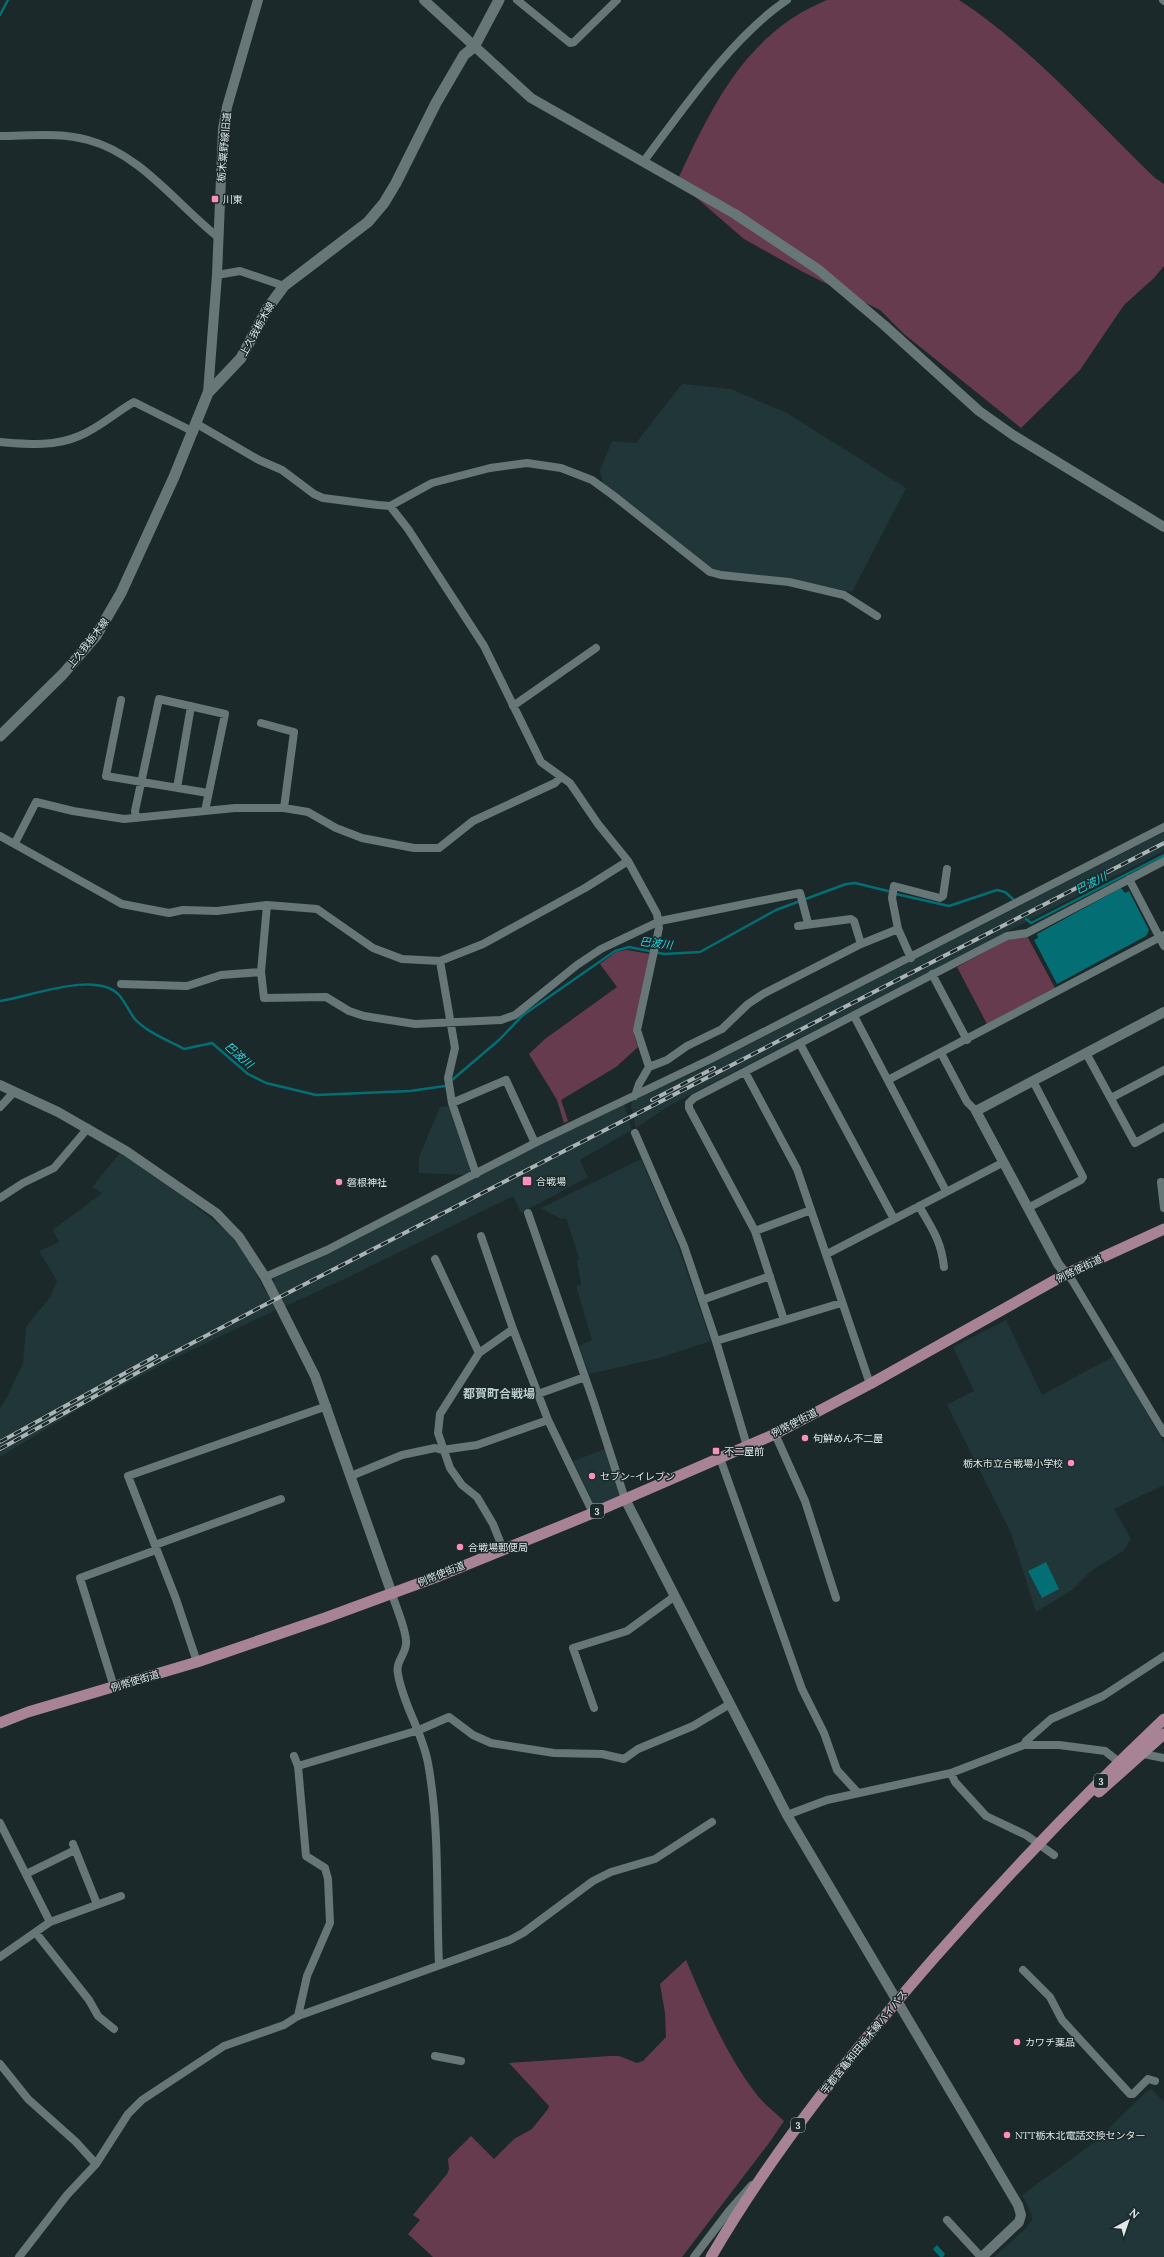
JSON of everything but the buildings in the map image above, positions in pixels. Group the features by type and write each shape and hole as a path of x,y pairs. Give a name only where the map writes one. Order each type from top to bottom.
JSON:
{"main road":[{"name":"上久我栃木線","path":"0,736 82,654 108,618 195,428 208,393 241,358 267,309 284,286 368,222 384,203 396,183 439,97 464,55 474,47 499,0"},
{"name":"例幣使街道","path":"0,1723 28,1712 197,1662 392,1594 593,1513 774,1434 870,1384 1066,1274 1164,1229"},
{"name":"宇都宮亀和田栃木線バイパス","path":"1039,1843 1137,1752 1164,1719"},
{"name":"宇都宮亀和田栃木線バイパス","path":"711,2257 760,2177 808,2112 896,2001 1039,1843 1119,1762 1164,1734"}],"street":[{"name":"栃木粟野線旧道","path":"208,393 217,275 224,129 227,107 258,0"},
{"path":"424,0 531,98 644,161 734,214 819,270 884,325 979,411 1013,435 1164,527"},
{"path":"517,0 570,43 574,42 617,0"},
{"path":"644,161 688,103 741,39 772,9 786,0"},
{"path":"0,136 58,135 89,140 123,155 155,179 193,217 219,238"},
{"path":"217,275 240,271 284,286"},
{"path":"0,442 47,444 81,436 134,402 195,428 285,472 314,494 334,500 390,506 432,483 490,468 527,463 561,468 592,480 710,572 721,575 789,582 844,595 876,616"},
{"path":"390,506 408,530 484,646 542,762 570,783 598,824 628,861 660,921 637,1030 649,1067"},
{"path":"513,706 596,648"},
{"path":"136,818 135,811 159,699 225,714 208,793 206,811"},
{"path":"121,700 106,776 208,793"},
{"path":"177,788 191,706"},
{"path":"261,723 294,732 284,808"},
{"path":"15,843 36,802 102,816 136,818 206,811 284,808 308,812 336,828 362,838 414,848 439,848 473,821 555,783 561,777"},
{"path":"265,1277 326,1250 535,1143 635,1096 911,958 1164,827"},
{"path":"0,836 15,843 96,891 122,904 140,909 169,913 183,910 217,911 267,905 317,909 374,948 402,959 440,961 483,944 585,888 628,861"},
{"path":"784,1320 755,1231 688,1105 694,1098 854,1016 932,974 1007,936 1027,933 1164,861"},
{"path":"911,958 898,929 898,920 892,902 894,886 940,898 942,896 947,869"},
{"path":"1129,880 1162,936 1164,946"},
{"path":"267,905 261,972 264,998 323,996 364,1016 415,1024 451,1024 501,1020 515,1015 601,949 660,921 800,893 808,923"},
{"path":"798,926 808,923 852,919 854,921 861,944"},
{"path":"635,1096 639,1084 649,1067 667,1060 687,1046 722,1029 744,1008 763,994 861,944 898,929"},
{"path":"888,1080 967,1040 1162,936"},
{"path":"440,961 455,1048 448,1078 452,1103 476,1174"},
{"path":"121,984 187,986 221,975 261,972"},
{"path":"932,974 967,1040"},
{"path":"976,1111 1164,1012"},
{"path":"854,1016 946,1191"},
{"path":"800,1044 894,1219"},
{"path":"941,1053 967,1102 976,1111 1058,1264 1072,1280 1164,1433"},
{"path":"1086,1053 1135,1143 1164,1127"},
{"path":"1111,1098 1164,1070"},
{"path":"745,1072 797,1169 827,1254 841,1303 870,1384"},
{"path":"452,1103 506,1080 535,1143"},
{"path":"1028,1208 1081,1180 1083,1177 1033,1081"},
{"path":"0,1085 88,1128 216,1213 239,1236 265,1277 307,1358 327,1406 392,1594 406,1640 405,1649 397,1664 398,1675 404,1697 419,1730 428,1763 437,1835 438,1965"},
{"path":"0,1107 14,1092"},
{"path":"0,1198 23,1183 54,1168 88,1128"},
{"path":"635,1133 684,1246 716,1341 747,1446"},
{"path":"827,1254 1004,1162"},
{"path":"1162,1182 1164,1208"},
{"path":"919,1206 939,1240 944,1267"},
{"path":"755,1231 811,1210"},
{"path":"528,1213 585,1377 625,1499 787,1815 1018,2205 1021,2215 1019,2222 981,2257 947,2220"},
{"path":"481,1236 513,1329 548,1420 593,1513"},
{"path":"435,1259 479,1353"},
{"path":"702,1300 770,1276"},
{"path":"716,1341 841,1303"},
{"path":"503,1550 493,1524 477,1497 462,1485 450,1468 442,1450 438,1433 440,1414 479,1353 513,1329"},
{"path":"538,1394 585,1377"},
{"path":"197,1662 156,1547 128,1476 327,1406"},
{"path":"351,1476 402,1455 435,1448 442,1450 477,1445 548,1420"},
{"path":"774,1434 805,1501 836,1598"},
{"path":"720,1458 802,1689 824,1733 837,1770 858,1793"},
{"path":"114,1687 80,1578 281,1499"},
{"path":"594,1708 573,1648 627,1631 675,1596"},
{"path":"1024,1745 1026,1741 1051,1719 1103,1696 1164,1656"},
{"path":"298,1766 419,1730 449,1717 472,1735 491,1743 554,1753 602,1754 624,1759 638,1749 693,1726 730,1704"},
{"path":"787,1815 827,1800 951,1773 1024,1745 1059,1746 1105,1751 1119,1762"},
{"path":"1137,1752 1164,1758"},
{"path":"294,1756 298,1766 306,1856 325,1868 328,1879 330,1918 307,1976 298,2016"},
{"path":"951,1773 954,1782 986,1816 1039,1843 1054,1855"},
{"path":"19,2257 67,2195 96,2164 128,2114 142,2100 224,2046 284,2025 298,2016 510,1940 523,1933 593,1881 611,1872 655,1859 712,1822"},
{"path":"0,1823 2,1832 26,1874 50,1922"},
{"path":"26,1874 74,1847 97,1904"},
{"path":"0,1957 50,1922 121,1896"},
{"path":"36,1932 89,2000 98,2016 114,2030"},
{"path":"1023,1970 1050,1997 1062,2020 1130,2094 1133,2094 1148,2079 1155,2082"},
{"path":"435,2056 461,2062"},
{"path":"0,2064 28,2099 76,2142 96,2164"},
{"path":"694,2257 729,2211 760,2177"}],"shaded area":[{"path":"827,0 959,0 986,19 1036,61 1155,178 1164,184 1164,266 1154,278 1124,305 1080,370 1021,428 904,334 880,310 803,272 744,239 677,181 718,99 753,52 774,32 799,14"},
{"path":"682,384 731,389 787,413 906,488 852,592 799,581 724,572 711,568 603,484 600,470 612,441 636,443"},
{"path":"1164,832 1164,851 714,1082 667,1107 636,1128 631,1107 632,1101 699,1070"},
{"path":"1027,936 1055,988 987,1024 957,967 1007,940"},
{"path":"627,950 650,954 634,1035 638,1047 616,1067 561,1100 568,1121 564,1123 557,1100 529,1054 545,1039 617,987 600,964 616,952"},
{"path":"624,1104 632,1130 580,1160 588,1177 521,1213 513,1196 353,1275 284,1307 274,1285 274,1278 318,1259 492,1168"},
{"path":"450,1106 471,1172 466,1175 419,1173 419,1157 440,1107"},
{"path":"120,1153 185,1198 228,1232 245,1254 276,1310 179,1356 84,1406 0,1457 0,1408 8,1395 23,1363 26,1327 50,1297 57,1281 39,1251 59,1242 53,1230 102,1193 92,1187"},
{"path":"639,1160 642,1161 678,1246 711,1341 656,1359 589,1374 579,1346 592,1340 576,1286 581,1285 577,1260 579,1259 575,1245 566,1218 561,1219 541,1208"},
{"name":"栃木市立合戦場小学校","path":"1006,1320 1042,1395 1114,1356 1164,1443 1164,1485 1114,1509 1131,1539 1123,1551 1091,1571 1072,1590 1036,1612 1011,1533 947,1405 974,1391 953,1347"},
{"path":"605,1449 621,1496 595,1507 573,1461"},
{"path":"686,1960 717,2030 736,2064 757,2095 784,2121 682,2257 433,2257 408,2234 420,2220 413,2215 447,2174 449,2169 448,2159 471,2136 494,2159 514,2139 532,2129 548,2109 549,2106 509,2063 610,2056 619,2056 637,2063 643,2061 666,2037 665,2013 660,1984"},
{"path":"1152,2089 1164,2102 1164,2257 994,2257 1027,2227 1032,2220 1031,2213 1022,2195 1096,2141 1147,2091"}],"water":[{"path":"1121,888 1125,893 1129,891 1149,930 1146,936 1057,984 1034,940 1038,938 1037,934"},
{"path":"1046,1562 1059,1589 1042,1598 1028,1571"},
{"path":"937,2245 945,2254 943,2257 940,2257 933,2249"}],"waterway":[{"path":"0,15 8,0"},
{"name":"巴波川","path":"1026,919 1031,923 1164,855"},
{"name":"巴波川","path":"452,1080 499,1040 523,1015 615,951 629,947 664,954 700,952 776,910 846,884 855,883 888,891"},
{"name":"巴波川","path":"896,894 949,906 997,890 1005,892 1013,899"},
{"name":"巴波川","path":"0,1001 62,987 95,985 108,988 119,995 134,1018 151,1032 184,1049 212,1043 248,1074 266,1083 316,1095 410,1091 445,1086"}],"railway":[{"path":"0,1449 160,1360 276,1299 1164,843"},
{"path":"652,1100 714,1068"},
{"path":"0,1442 156,1356"}],"place":[{"name":"川東","path":"215,199"},
{"name":"合戦場","path":"527,1181"},
{"name":"磐根神社","path":"339,1182"},
{"name":"旬鮮めん不二屋","path":"805,1438"},
{"name":"不二屋前","path":"716,1451"},
{"name":"栃木市立合戦場小学校","path":"1071,1463"},
{"name":"セブン-イレブン","path":"592,1476"},
{"name":"合戦場郵便局","path":"460,1547"},
{"name":"カワチ薬品","path":"1017,2042"},
{"name":"NTT栃木北電話交換センター","path":"1007,2135"}],"district":[{"name":"都賀町合戦場","path":"499,1393"}]}
